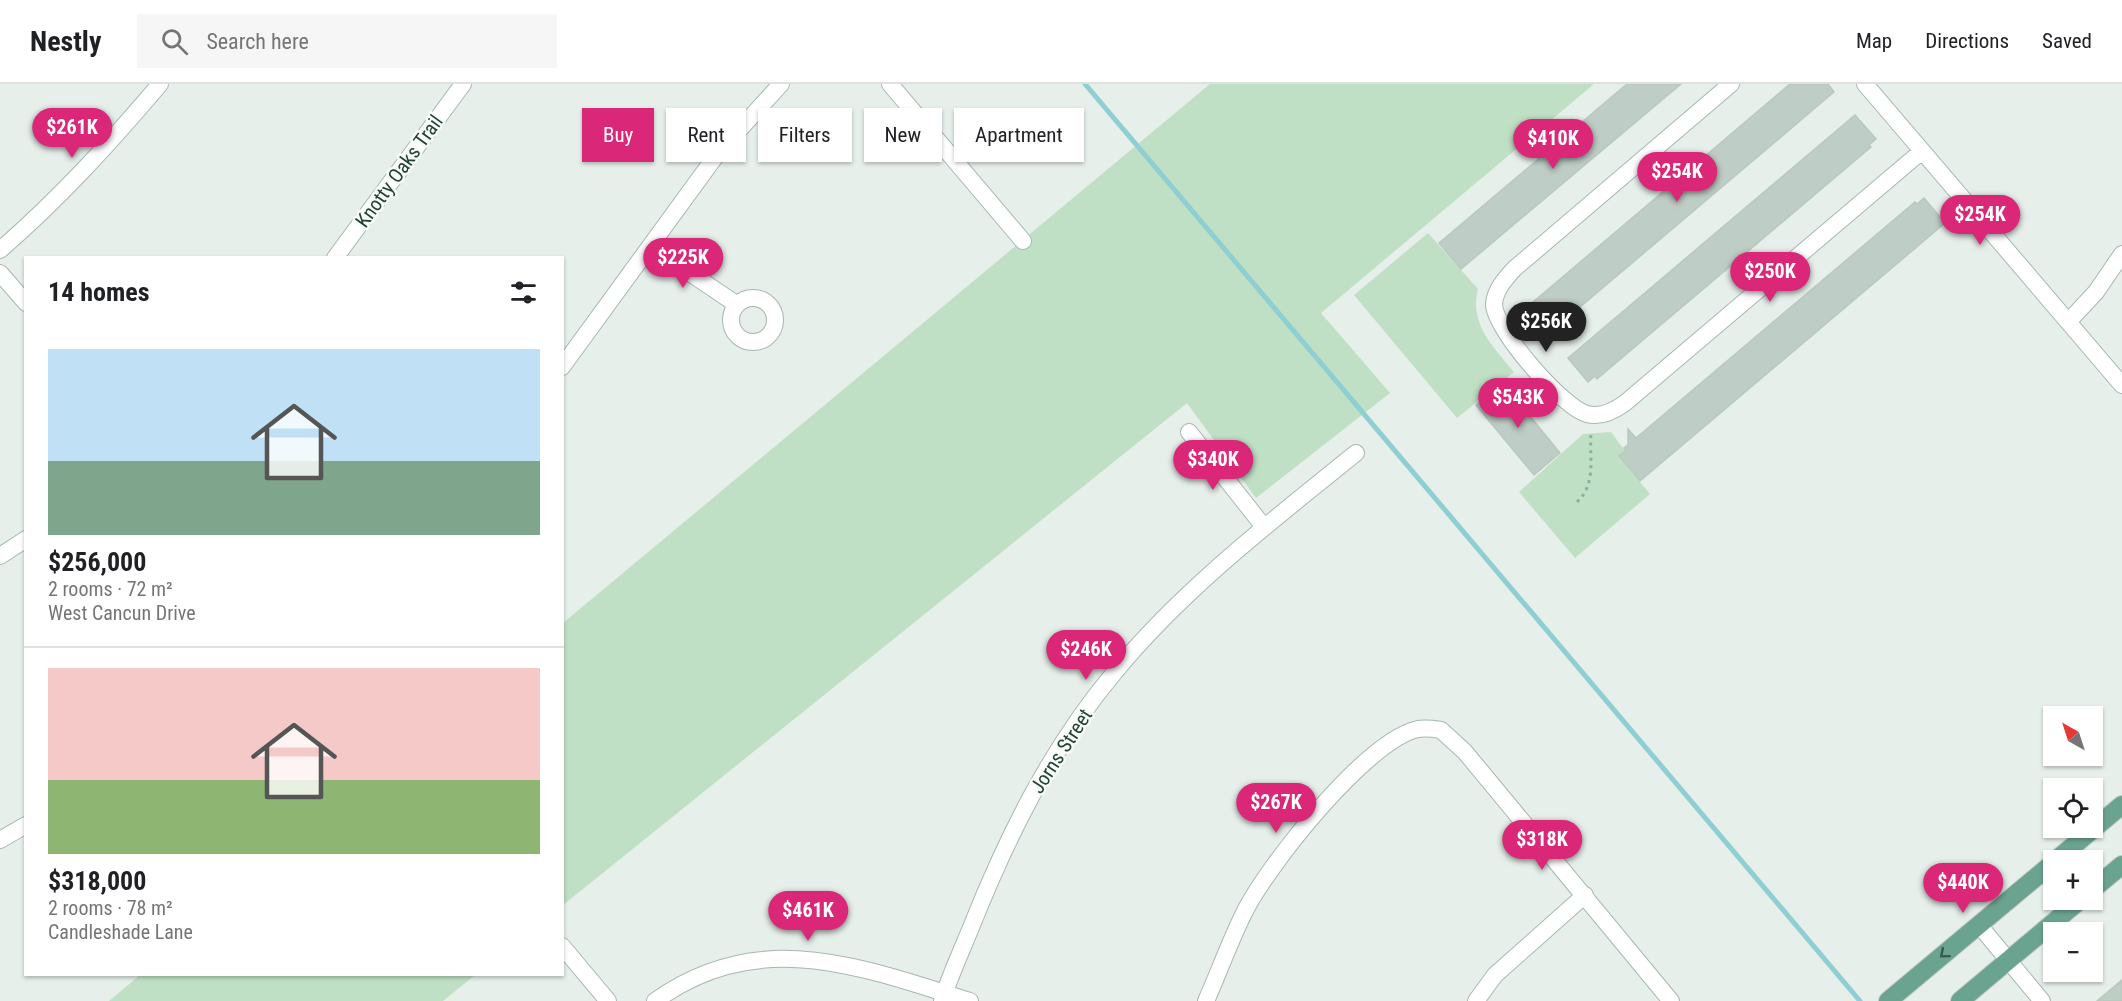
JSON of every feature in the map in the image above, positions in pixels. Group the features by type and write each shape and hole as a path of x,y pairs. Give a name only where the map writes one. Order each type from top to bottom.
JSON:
{"main road":[{"path":"2068,850 2122,805"},
{"path":"2103,881 2122,865"},
{"path":"1892,998 2043,871"},
{"path":"1960,1001 2068,910"}],"street":[{"path":"0,250 51,206 111,142 160,84"},
{"name":"Knotty Oaks Trail","path":"336,256 463,84"},
{"path":"564,364 718,153 781,84"},
{"path":"890,84 1023,241"},
{"path":"1731,84 1514,269 1499,287 1495,311 1502,328 1564,401 1579,411 1598,415 1608,413 1625,403 1922,151"},
{"path":"1865,84 2122,386"},
{"path":"650,246 736,304"},
{"path":"2068,322 2096,292 2122,254"},
{"path":"0,273 24,301"},
{"path":"1189,432 1264,527"},
{"name":"Jorns Street","path":"943,997 1002,850 1045,770 1113,673 1179,603 1264,527 1356,453"},
{"path":"0,556 24,540"},
{"path":"1206,1001 1245,911 1302,826 1347,780 1390,743 1418,729 1441,730 1465,752 1671,1001"},
{"path":"0,840 24,826"},
{"path":"1476,1001 1495,975 1585,896"},
{"path":"1979,925 2042,1001"},
{"path":"564,948 608,1001"},
{"path":"655,1001 690,981 718,969 783,957 848,965 943,997 970,1001"}],"path":[{"path":"1577,501 1585,491 1590,476 1591,433"}],"green space":[{"path":"1210,84 1594,84 1321,313 1390,393 1256,498 1187,403 564,904 564,622"},
{"path":"1428,233 1478,289 1476,302 1480,324 1491,344 1514,372 1457,418 1354,295"},
{"path":"1611,432 1625,451 1619,457 1650,494 1575,558 1519,492 1583,434"},
{"path":"139,976 474,976 443,1001 109,1001"}],"building":[{"path":"1627,84 1681,84 1461,269 1439,243"},
{"path":"1790,84 1828,84 1834,92 1547,335 1527,311 1533,305 1532,303"},
{"path":"1855,115 1876,139 1869,145 1871,147 1597,379 1595,376 1588,382 1568,358"},
{"path":"1924,198 1945,223 1640,481 1619,456 1626,451 1624,448 1628,445 1628,429 1636,438 1915,202 1917,204"},
{"path":"1500,385 1505,391 1508,389 1560,453 1534,475 1476,405"},
{"path":"2122,980 2122,1001 2097,1001"}],"waterway":[{"path":"1085,84 1860,1001"}]}
